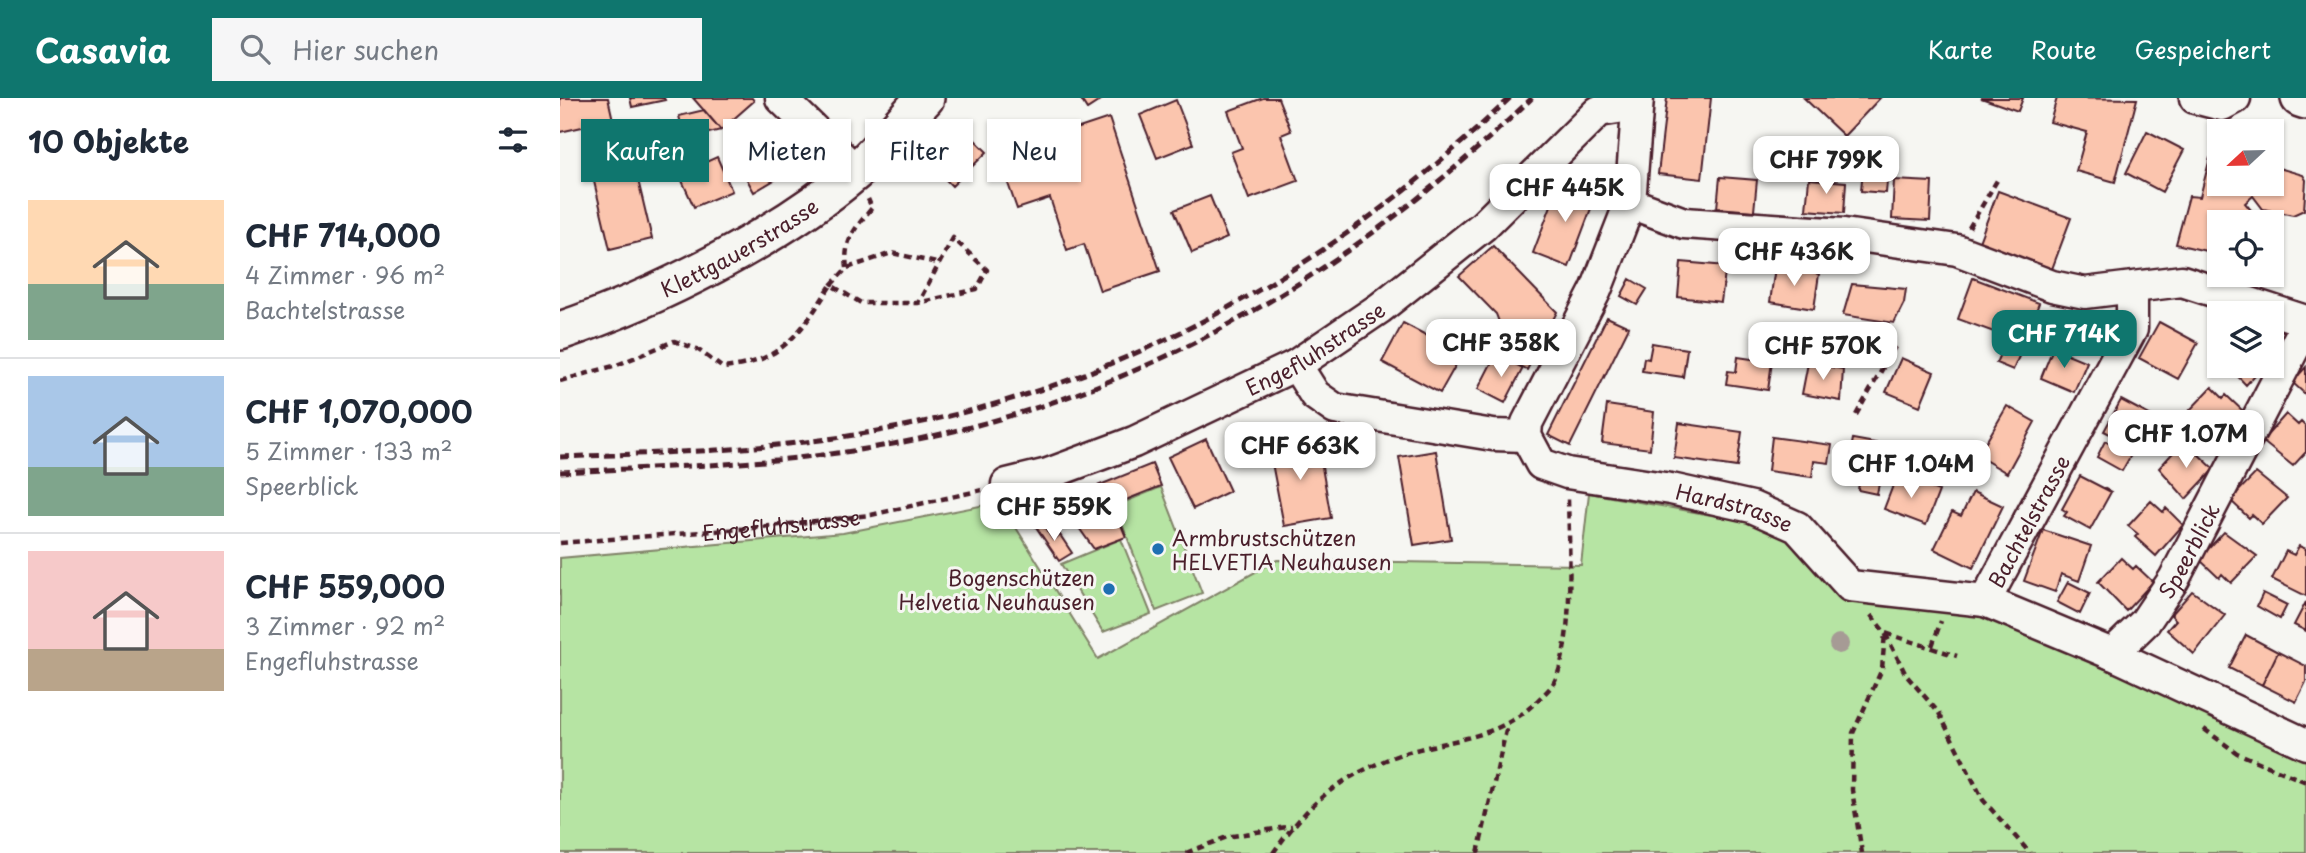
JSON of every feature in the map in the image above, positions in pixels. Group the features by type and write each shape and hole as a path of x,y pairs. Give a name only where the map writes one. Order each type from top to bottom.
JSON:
{"main road":[{"name":"Klettgauerstrasse","path":"560,331 650,294 861,183 925,98"},
{"path":"2300,98 2306,100"}],"street":[{"path":"781,98 861,183"},
{"path":"2195,98 2222,105 2235,98"},
{"path":"1296,365 1315,396 1335,409 1493,435 1526,436 1527,423 1596,290 1630,203 1638,102"},
{"name":"Engefluhstrasse","path":"1007,484 1048,474 1134,442 1296,365 1380,308 1483,226 1599,111 1638,102"},
{"path":"1630,203 1684,223 1844,234 1957,250 2052,286 2085,293 2182,281 2306,323"},
{"name":"Bachtelstrasse","path":"1985,601 2132,329 2132,288"},
{"name":"Speerblick","path":"2112,654 2145,622 2174,579 2306,323"},
{"name":"Hardstrasse","path":"1526,436 1541,464 1567,473 1671,489 1752,507 1797,527 1850,586"},
{"path":"1850,586 1985,601 2112,654 2305,742"}],"path":[{"path":"1957,250 1998,177"},
{"path":"847,268 845,251 856,228 872,208 861,183"},
{"path":"831,285 861,303 918,303 977,289 987,270 953,237 918,303"},
{"path":"560,381 617,365 674,341 697,349 723,368 752,365 779,350 808,322 831,285 847,268 892,253 937,263"},
{"path":"1856,415 1896,345"},
{"path":"1273,853 1314,800 1348,778 1389,758 1507,726 1552,685 1563,652 1569,555 1567,473"},
{"name":"Engefluhstrasse","path":"560,543 753,528 871,515 1007,484"},
{"path":"1850,586 1885,633 1906,675 1939,713 1983,800 2029,853"},
{"path":"1885,633 1957,656"},
{"path":"1862,853 1852,790 1853,733 1882,669 1885,633"},
{"path":"1478,853 1507,726"},
{"path":"1186,853 1227,836 1293,825"}],"green space":[{"name":"Armbrustschützen HELVETIA Neuhausen","path":"1161,487 1202,593 1156,611 1115,506"},
{"path":"1589,493 1783,528 1873,593 1982,610 2306,758 2306,853 560,853 560,558 843,533 1000,502 1098,659 1277,560 1581,565"},
{"name":"Bogenschützen Helvetia Neuhausen","path":"1121,539 1151,614 1103,632 1061,564"}],"building":[{"path":"560,98 608,98 613,119 581,119 581,127 560,132"},
{"path":"630,98 664,98 665,100 632,107"},
{"path":"693,98 752,98 754,101 734,119 723,119 721,130"},
{"path":"1080,98 1104,98 1087,109"},
{"path":"1263,98 1278,98 1291,131 1281,135 1298,181 1249,199 1231,152 1242,148 1228,111"},
{"path":"1667,98 1711,98 1702,179 1658,174"},
{"path":"1804,98 1880,98 1844,136"},
{"path":"1981,98 2023,98 2018,111"},
{"path":"2057,98 2137,99 2115,182 2076,171 2087,132 2050,122"},
{"path":"1176,100 1193,144 1157,158 1140,115"},
{"path":"704,110 721,130 709,133 709,119 680,119 679,116"},
{"path":"1109,118 1160,271 1100,291 1084,244 1067,250 1050,198 1017,209 1008,182 1081,182 1081,127"},
{"path":"2147,131 2184,150 2162,192 2126,173"},
{"path":"973,138 987,152 973,166"},
{"path":"1864,156 1889,158 1886,193 1861,191"},
{"path":"717,157 723,171 723,182 728,182 732,191 694,207 683,182 709,182 709,161"},
{"path":"2284,169 2303,175 2306,180 2304,210 2293,215 2284,213 2284,210 2263,209 2253,196 2284,196"},
{"path":"2207,170 2207,196 2253,196 2245,203 2251,210 2207,210 2207,251 2176,244 2189,196 2200,197"},
{"path":"1720,177 1757,180 1754,211 1717,208"},
{"path":"1809,179 1846,182 1844,213 1806,210"},
{"path":"1894,180 1932,182 1930,221 1892,219"},
{"path":"594,182 638,182 652,239 610,249"},
{"path":"748,182 771,182 754,192"},
{"path":"1560,182 1596,195 1569,267 1533,253"},
{"path":"1998,191 2071,218 2052,269 1979,242"},
{"path":"1210,196 1227,238 1192,253 1174,210"},
{"path":"1493,246 1557,312 1527,370 1485,348 1499,322 1496,314 1459,276"},
{"path":"1681,262 1726,266 1721,302 1678,297"},
{"path":"1775,267 1819,274 1814,309 1770,302"},
{"path":"1973,278 2039,303 2024,343 1958,319"},
{"path":"1630,279 1647,289 1637,305 1621,296"},
{"path":"1852,284 1906,289 1904,303 1894,323 1843,315"},
{"path":"1607,317 1629,327 1570,446 1548,435"},
{"path":"2159,322 2198,343 2178,379 2139,358"},
{"path":"1403,323 1462,354 1440,393 1382,362"},
{"path":"2007,338 2024,345 2013,370 1996,363"},
{"path":"1652,343 1687,349 1683,377 1642,371 1644,358 1649,359"},
{"path":"2053,348 2087,362 2074,392 2041,378"},
{"path":"1496,354 1523,368 1505,403 1478,389"},
{"path":"1738,357 1772,362 1768,390 1726,384 1728,371 1736,372"},
{"path":"1901,358 1934,372 1920,406 1886,392"},
{"path":"1808,363 1843,369 1841,401 1802,394"},
{"path":"2306,367 2306,395 2292,382"},
{"path":"2239,378 2252,378 2246,385"},
{"path":"2212,387 2223,398 2226,395 2244,412 2216,441 2189,411"},
{"path":"2121,400 2157,419 2141,450 2104,431"},
{"path":"1607,405 1654,412 1650,449 1602,443"},
{"path":"2007,406 2035,422 2007,473 1978,456"},
{"path":"2286,414 2298,425 2301,422 2306,427 2306,452 2293,466 2262,441"},
{"path":"1679,423 1742,432 1737,467 1674,458"},
{"path":"1772,437 1832,445 1829,463 1814,461 1812,477 1768,471"},
{"path":"1206,439 1230,491 1193,509 1168,457"},
{"path":"1317,439 1331,518 1284,526 1269,447"},
{"path":"1853,439 1886,445 1877,494 1858,490 1859,483 1845,481"},
{"path":"2105,441 2131,455 2122,471 2097,457"},
{"path":"2181,444 2194,456 2197,453 2214,469 2186,499 2159,468"},
{"path":"1436,451 1451,539 1414,545 1399,457"},
{"path":"1152,464 1161,486 1113,505 1126,537 1094,549 1060,501"},
{"path":"2256,473 2287,498 2262,524 2252,515 2249,518 2230,500"},
{"path":"1897,475 1939,491 1926,525 1884,509"},
{"path":"2080,476 2111,492 2090,530 2064,516 2067,512 2062,509"},
{"path":"1973,492 2003,506 1973,568 1934,549 1952,512 1961,516"},
{"path":"2151,501 2163,512 2166,508 2183,525 2156,556 2135,537 2138,534 2128,526"},
{"path":"1040,520 1053,540 1060,535 1072,553 1059,561 1034,524"},
{"path":"2043,530 2091,546 2079,581 2061,574 2055,592 2024,581"},
{"path":"2224,532 2257,556 2231,583 2222,574 2219,578 2199,559"},
{"path":"2299,546 2306,549 2306,596 2272,579 2286,551 2294,555"},
{"path":"2121,558 2133,569 2136,566 2153,582 2126,611 2098,582"},
{"path":"2068,582 2090,593 2080,614 2057,602"},
{"path":"2192,591 2225,615 2194,654 2167,630 2176,620 2171,615"},
{"path":"2263,593 2287,605 2280,619 2257,606"},
{"path":"2306,602 2306,631 2294,625"},
{"path":"2246,635 2278,652 2262,685 2229,668"},
{"path":"2278,652 2306,666 2306,682 2296,702 2262,685"}],"railway":[{"path":"560,457 710,450 823,440 953,415 1043,389 1129,356 1211,317 1290,271 1367,219 1440,161 1510,98"},
{"path":"560,472 716,464 833,454 967,428 1058,400 1145,366 1228,325 1308,277 1385,223 1460,163 1532,98"}],"place":[{"name":"Armbrustschützen HELVETIA Neuhausen","path":"1158,549"},
{"name":"Bogenschützen Helvetia Neuhausen","path":"1109,589"}]}
